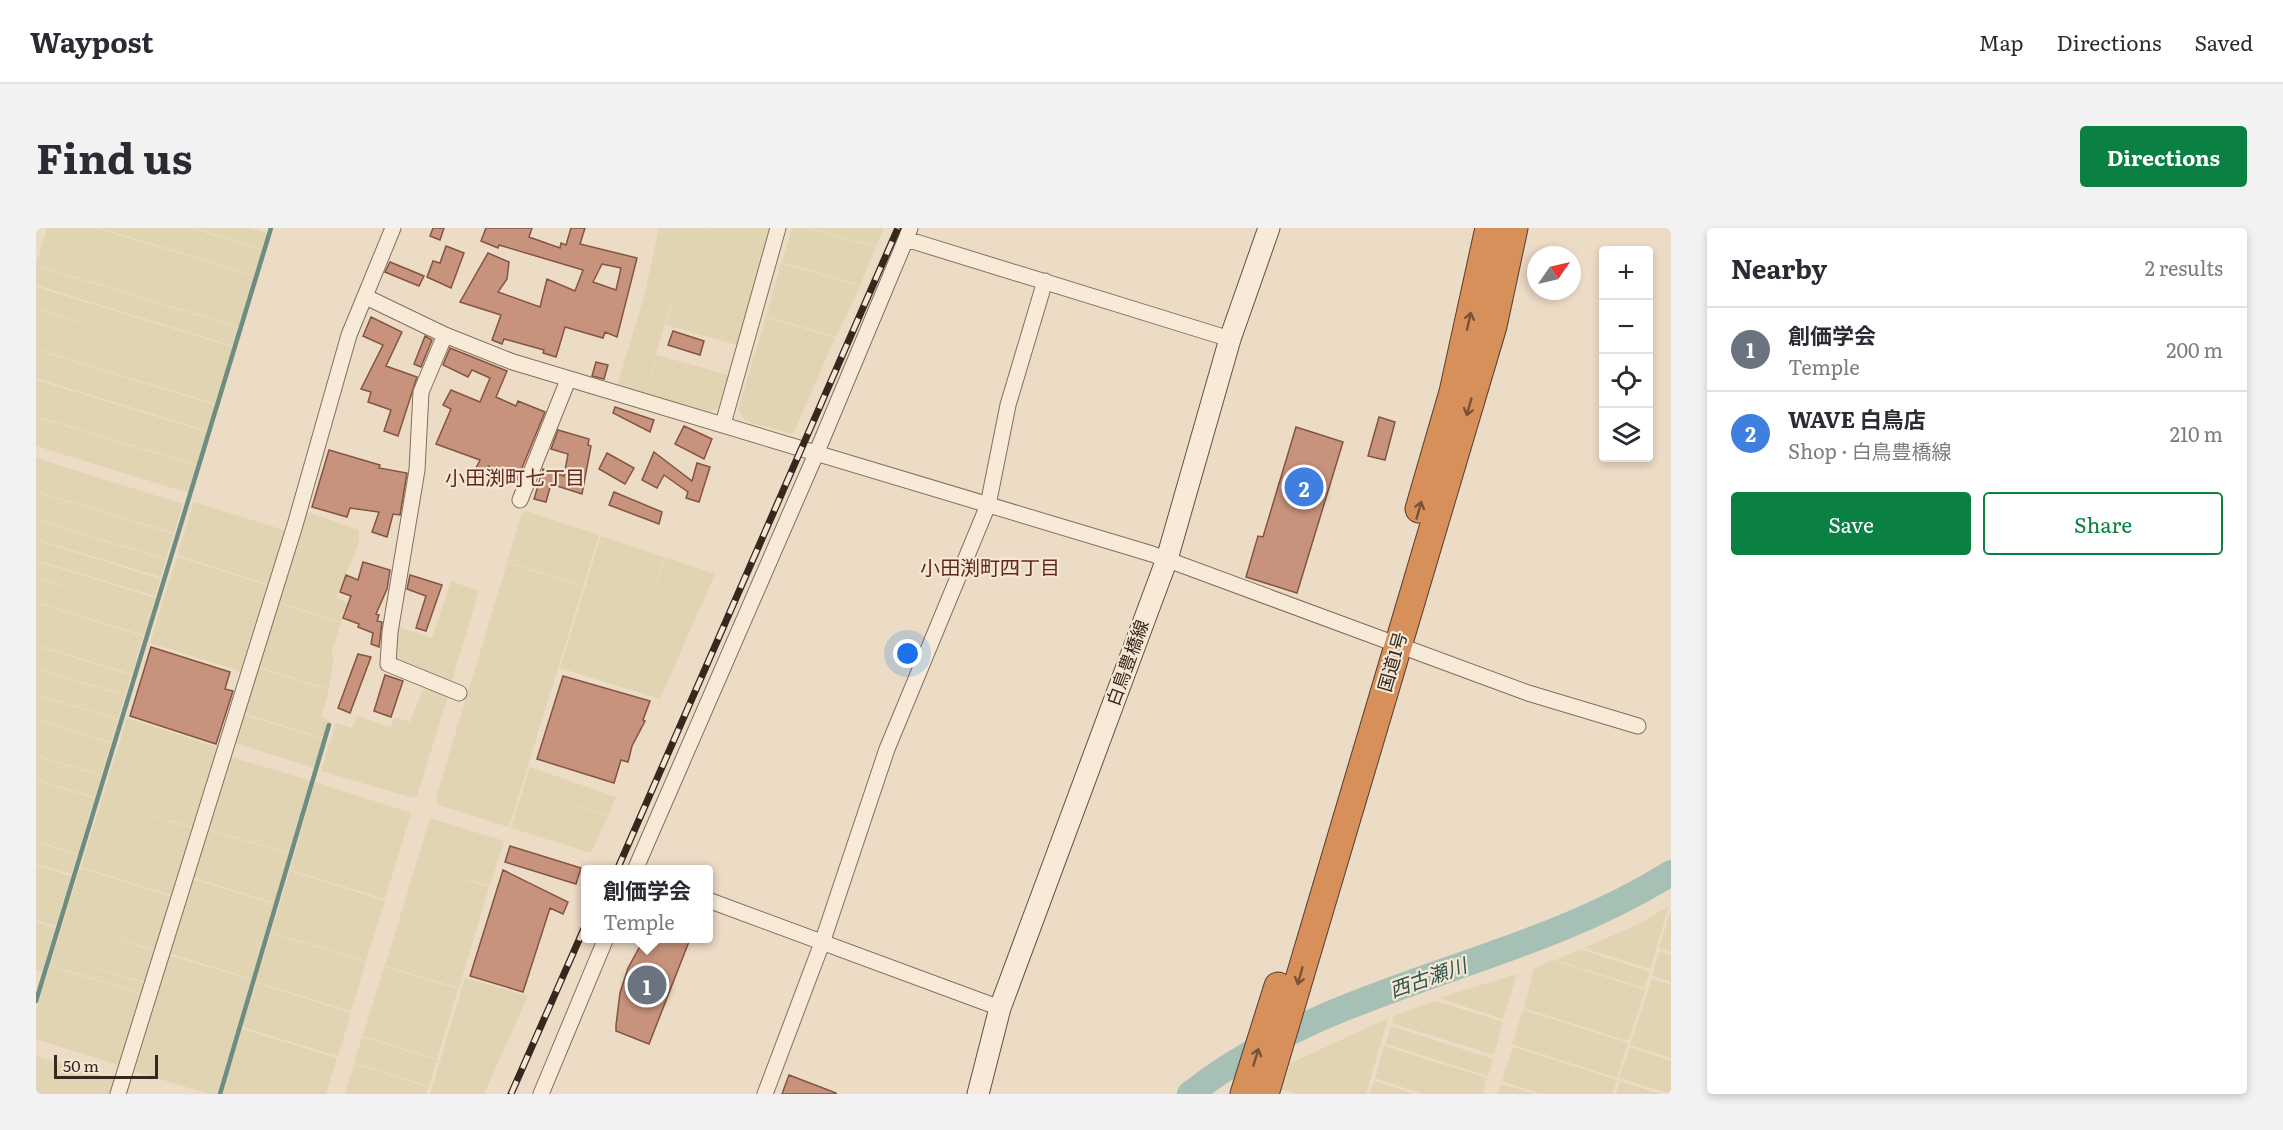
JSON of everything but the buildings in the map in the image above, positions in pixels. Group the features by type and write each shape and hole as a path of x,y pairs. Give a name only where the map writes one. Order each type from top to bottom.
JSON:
{"highway":[{"name":"国道1号","path":"1252,1091 1276,1056 1290,1010 1390,643 1453,392 1489,228"},
{"name":"国道1号","path":"1252,1091 1265,1029 1338,796 1493,326 1514,228"}],"main road":[{"name":"白鳥豊橋線","path":"978,1094 1000,1008 1167,559 1230,339 1269,228"}],"street":[{"path":"118,1094 295,525 350,335 393,228"},
{"path":"723,424 778,228"},
{"path":"637,865 816,454 908,233 1045,281 1230,339"},
{"path":"765,1094 822,943 887,749 988,505 1008,405 1045,281"},
{"path":"366,297 445,335 513,362 1167,559 1528,693 1638,726"},
{"path":"445,335 421,392 417,470 390,632 388,664 459,693"},
{"path":"520,500 568,380"},
{"path":"713,902 1000,1008"},
{"path":"541,1094 604,943"}],"shaded area":[{"path":"47,228 96,228 254,276 239,327 36,265"},
{"path":"100,228 190,228 262,250 254,275"},
{"path":"194,228 250,228 267,233 262,249"},
{"path":"658,228 702,228 761,245 705,228 770,228 737,345 666,325 679,274 646,390 657,355 728,375 718,408 709,413 617,387 646,289 658,232 690,241 658,231"},
{"path":"792,228 804,228 876,247 860,285 782,262"},
{"path":"808,228 884,228 876,246"},
{"path":"781,263 860,286 836,337 766,316"},
{"path":"36,266 239,328 233,346 36,285"},
{"path":"36,287 233,347 216,404 36,349 36,309 216,364 36,308"},
{"path":"766,317 835,338 793,434 745,421 738,409"},
{"path":"36,350 215,405 208,431 36,378"},
{"path":"36,380 207,432 197,465 36,416"},
{"path":"36,417 197,466 189,493 36,446"},
{"path":"36,458 183,504 174,533 36,491"},
{"path":"36,492 174,534 166,559 36,519"},
{"path":"194,502 287,531 270,585 177,555"},
{"path":"526,511 599,535 583,586 507,562 522,513"},
{"path":"307,512 359,530 359,542 336,598 347,603 341,622 277,602"},
{"path":"36,520 166,560 161,577 36,539"},
{"path":"601,536 664,557 644,621 665,557 715,574 660,699 560,668"},
{"path":"36,540 160,579 155,596 36,560"},
{"path":"177,557 270,586 243,672 150,643"},
{"path":"36,561 155,598 144,635 36,602 36,578 140,609 36,577"},
{"path":"507,563 583,587 509,827 439,805 436,798"},
{"path":"451,581 479,591 451,683 400,662 393,652 398,627 432,638"},
{"path":"36,603 143,636 132,674 36,645"},
{"path":"276,603 341,623 331,654 334,656 329,689 256,666"},
{"path":"36,646 131,675 125,695 36,668"},
{"path":"255,667 329,690 321,717 329,720 323,738 240,712"},
{"path":"36,669 125,696 118,719 36,694"},
{"path":"425,684 448,696 417,796 414,798 321,771 336,723 352,728 357,716 391,727 394,717 410,722"},
{"path":"36,695 118,720 111,742 36,719"},
{"path":"240,714 323,739 314,768 235,743"},
{"path":"127,718 219,748 195,828 106,801 194,829 174,896 81,867"},
{"path":"36,720 111,743 101,775 36,755"},
{"path":"36,756 101,776 95,797 36,779"},
{"path":"228,756 311,781 290,854 203,827"},
{"path":"530,767 616,797 608,815 536,793 608,816 591,853 511,828"},
{"path":"36,780 94,798 78,854 36,841"},
{"path":"315,782 411,813 385,899 290,870"},
{"path":"430,818 504,841 490,886 418,865 489,887 459,988 385,966"},
{"path":"203,828 290,855 275,903 188,876"},
{"path":"36,842 77,855 71,874 36,864"},
{"path":"36,865 71,876 56,926 36,920"},
{"path":"80,868 173,897 157,951 68,923 156,952 147,983 56,955 146,984 143,994 50,965"},
{"path":"290,871 385,901 366,961 271,932"},
{"path":"188,878 275,904 252,979 165,952"},
{"path":"1669,906 1650,969 1584,948 1641,923"},
{"path":"1671,909 1671,952 1659,948"},
{"path":"36,922 55,928 42,972 36,970"},
{"path":"271,933 366,962 351,1011 256,982"},
{"path":"1580,949 1650,972 1644,988 1556,960"},
{"path":"1660,951 1671,955 1671,982 1652,975"},
{"path":"165,954 252,980 217,1094 209,1094 130,1070"},
{"path":"1553,960 1645,990 1628,1041 1524,1008 1534,969"},
{"path":"50,966 143,995 121,1066 36,1039 36,1010"},
{"path":"384,967 458,989 437,1059 363,1036"},
{"path":"1517,974 1503,1019 1439,998"},
{"path":"465,978 528,996 484,1094 430,1094"},
{"path":"1652,979 1671,985 1671,1058 1630,1045"},
{"path":"256,983 351,1013 338,1056 242,1027"},
{"path":"1435,1001 1503,1022 1494,1055 1392,1023 1394,1016"},
{"path":"1523,1010 1628,1043 1617,1078 1512,1044"},
{"path":"1388,1018 1366,1094 1298,1094 1281,1089 1289,1064"},
{"path":"1391,1026 1493,1059 1488,1076 1386,1044"},
{"path":"242,1029 337,1058 326,1094 222,1094"},
{"path":"362,1037 437,1060 429,1086 354,1063"},
{"path":"1384,1046 1487,1078 1483,1094 1423,1094 1375,1078"},
{"path":"1513,1047 1617,1080 1612,1094 1541,1094 1502,1081"},
{"path":"1630,1047 1671,1061 1671,1094 1619,1078"},
{"path":"36,1056 115,1080 111,1094 36,1094"},
{"path":"354,1064 428,1087 426,1094 345,1094"},
{"path":"1374,1081 1414,1094 1369,1094"},
{"path":"1620,1081 1660,1094 1616,1094"},
{"path":"1501,1084 1534,1094 1498,1094"}],"waterway":[{"path":"36,1001 271,228"},
{"path":"220,1094 329,725"},
{"name":"西古瀬川","path":"1190,1094 1245,1056 1304,1026 1365,1000 1552,932 1613,905 1671,873"}],"railway":[{"path":"619,865 898,228"},
{"path":"511,1094 581,935"}],"place":[{"name":"WAVE 白鳥店","path":"1304,487"},
{"name":"創価学会","path":"647,985"}],"district":[{"name":"小田渕町七丁目","path":"515,478"},
{"name":"小田渕町四丁目","path":"990,568"}]}
